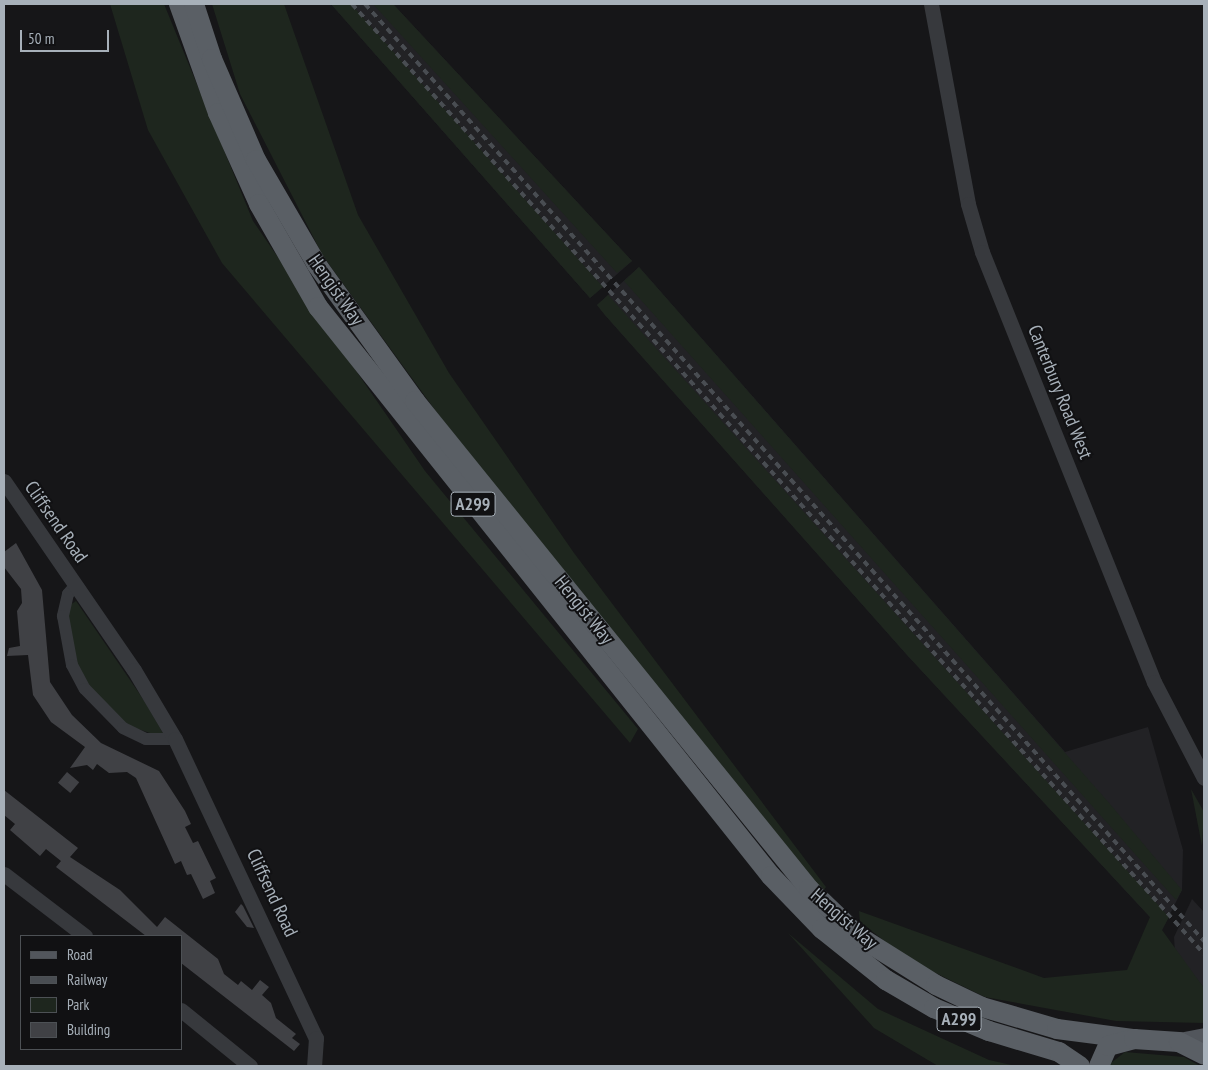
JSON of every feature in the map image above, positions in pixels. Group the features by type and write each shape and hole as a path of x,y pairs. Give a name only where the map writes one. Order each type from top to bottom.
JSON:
{"highway":[{"name":"Hengist Way","path":"179,4 218,113 255,195 318,307 771,876 822,929 886,980 934,1008 989,1031 1059,1052 1080,1066"},
{"name":"Hengist Way","path":"194,4 212,59 256,160 317,265 415,401 809,889 866,941 936,985 982,1007 1057,1029 1134,1039 1179,1042"},
{"path":"1099,1066 1108,1046 1134,1039"},
{"path":"1179,1042 1204,1054"}],"main road":[{"path":"1179,1042 1204,1037"}],"street":[{"name":"Canterbury Road West","path":"931,4 968,204 982,252 1154,682 1204,778"},
{"name":"Cliffsend Road","path":"4,481 76,585 175,739 316,1038 314,1066"},
{"name":"Cliffsend Road","path":"76,585 68,594 64,625 72,665 85,689 123,728 146,739 175,739"},
{"path":"4,874 84,935"},
{"path":"182,1011 250,1066"}],"shaded area":[{"path":"331,4 393,4 632,261 590,298"},
{"path":"639,267 1065,752 1148,727 1183,850 1182,890 1162,930 908,656 597,305"},
{"path":"1192,899 1204,912 1204,988 1175,953 1174,937"}],"green space":[{"path":"110,4 164,4 253,221 425,471 638,729 630,743 222,263 148,130"},
{"path":"212,4 284,4 358,215 449,373 574,553 826,887 821,894 438,414 323,256 240,94"},
{"path":"331,4 351,4 603,287 590,298"},
{"path":"373,4 393,4 632,261 617,273"},
{"path":"639,267 1110,804 1182,890 1176,900 624,281"},
{"path":"608,295 1169,917 1162,930 1204,988 1204,1023 1116,1021 985,997 909,960 860,922 859,911 1044,978 1127,970 1150,917 908,656 605,315 597,305"},
{"path":"76,601 145,702 163,733 159,736 132,727 114,715 87,684 77,664 68,617 70,605"},
{"path":"1191,789 1204,812 1202,846"},
{"path":"788,933 878,1009 989,1060 1016,1066 938,1066 874,1028"},
{"path":"1125,1052 1184,1057 1200,1066 1107,1066"}],"building":[{"path":"16,543 42,590 50,682 72,715 101,743 159,771 185,811 191,824 185,827 193,843 198,841 216,878 210,881 215,893 203,899 191,874 187,875 181,861 175,864 136,778 127,772 109,773 97,764 93,770 87,765 70,768 85,747 51,722 33,695 28,655 7,656 9,648 20,646 17,611 22,603 21,589 4,567 4,552"},
{"path":"67,772 79,782 70,793 58,783"},
{"path":"4,790 78,848 70,857 120,890 157,927 165,917 218,959 224,974 238,985 241,981 252,990 260,980 269,987 262,995 271,1003 276,1018 296,1034 292,1038 300,1044 294,1051 182,964 182,935 145,935 56,867 61,861 46,849 40,856 10,830 15,824 4,815"},
{"path":"241,904 254,928 247,927 235,912"}],"railway":[{"path":"352,4 1204,954"},
{"path":"365,4 1204,941"}]}
